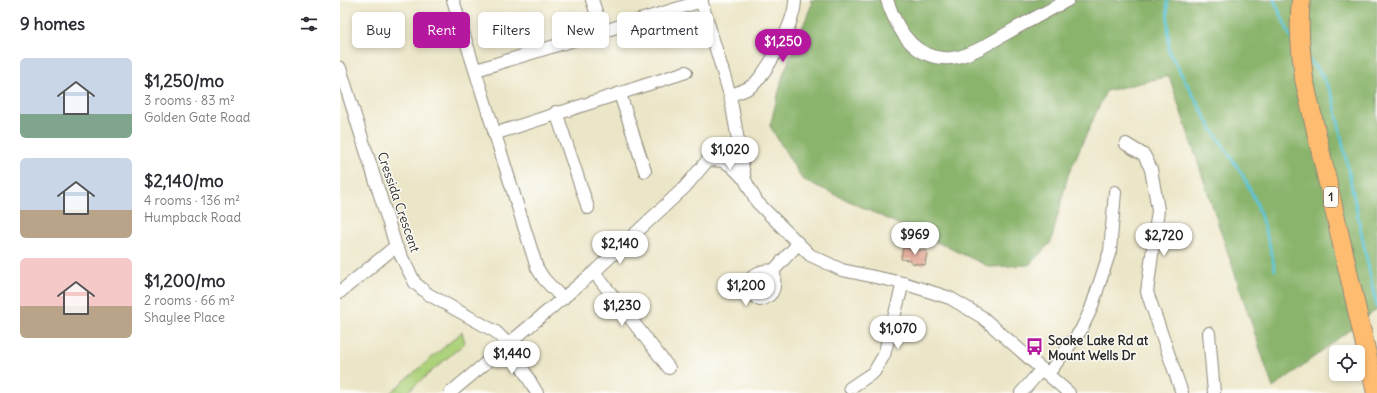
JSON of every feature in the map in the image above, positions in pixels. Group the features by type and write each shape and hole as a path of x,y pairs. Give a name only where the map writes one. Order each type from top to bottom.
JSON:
{"highway":[{"name":"1","path":"1301,0 1300,47 1304,80 1376,393"},
{"name":"1","path":"1312,0 1311,37 1320,105 1377,351"}],"street":[{"path":"453,0 537,268 544,280 563,299"},
{"path":"592,0 596,12"},
{"path":"730,95 749,87 757,81 781,44 795,7 795,0"},
{"path":"887,0 891,14 901,32 913,47 927,56 951,59 975,51 1068,0"},
{"path":"609,30 702,1 730,95 744,180"},
{"path":"476,70 552,47"},
{"name":"Cressida Crescent","path":"340,68 396,246 415,283 428,294 496,332 508,344 537,393"},
{"path":"494,134 556,112 620,94 686,72"},
{"path":"620,94 645,171"},
{"path":"556,112 588,208"},
{"path":"1126,144 1144,155 1151,169 1158,210 1147,292 1182,393"},
{"path":"450,393 594,272 685,186 708,161 722,150 738,145"},
{"path":"708,161 718,159 727,162 744,180 757,202 810,255 842,270 903,283 950,298 982,317 1069,393"},
{"path":"1021,393 1045,372 1081,330 1091,310 1110,251 1115,192"},
{"path":"774,270 798,244"},
{"path":"340,292 396,246"},
{"path":"594,272 669,368"},
{"path":"850,388 874,372 884,355 903,283"},
{"path":"1209,333 1214,393"}],"green space":[{"path":"810,0 1377,0 1377,309 1273,388 1169,76 1106,91 1068,175 1051,242 1029,265 990,267 802,179 770,126 783,75 812,4"},
{"path":"462,332 465,343 406,393 390,393"}],"building":[{"path":"903,248 927,251 925,265 911,263 911,260 901,259"}],"waterway":[{"path":"1167,0 1169,52 1212,129 1242,174 1257,204 1270,246 1275,270"},
{"path":"1274,0 1293,42"},
{"path":"1309,60 1321,74 1333,97 1377,308"}],"place":[{"name":"Sooke Lake Rd at Mount Wells Dr","path":"1035,347"}]}
